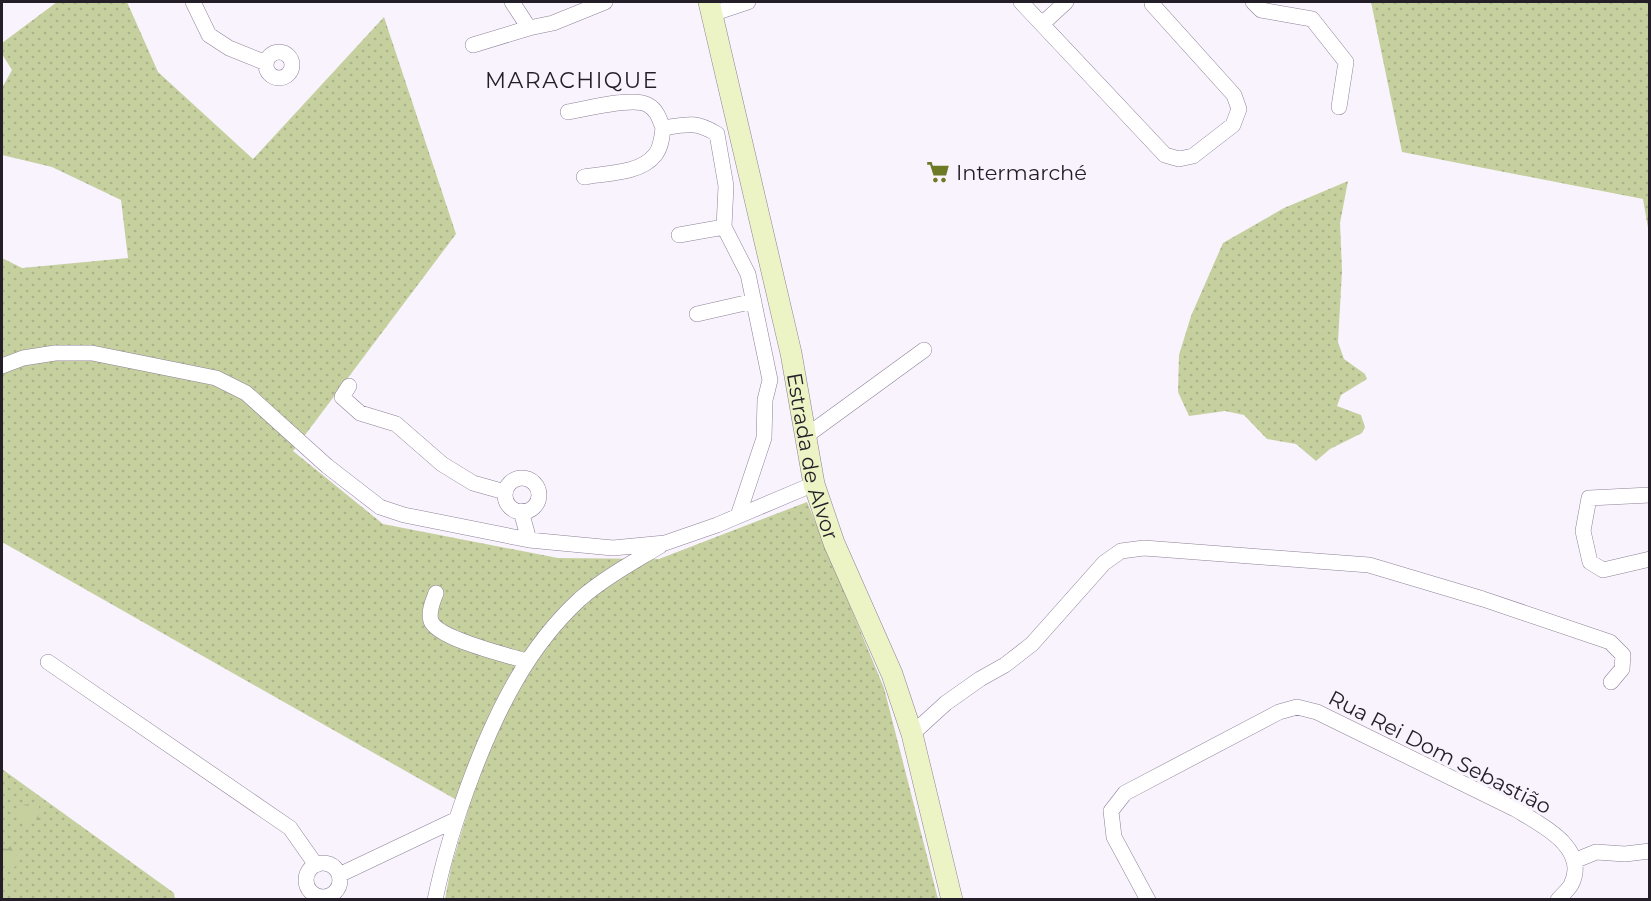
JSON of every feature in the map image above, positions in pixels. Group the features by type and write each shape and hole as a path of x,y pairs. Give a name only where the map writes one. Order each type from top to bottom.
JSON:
{"street":[{"path":"193,2 209,35 229,48 266,63"},
{"path":"512,2 529,28"},
{"path":"473,45 553,23 605,2"},
{"path":"710,8 748,2"},
{"path":"1021,2 1165,155 1179,159 1193,156 1233,125 1239,109 1234,95 1152,4"},
{"path":"1042,24 1066,2"},
{"path":"1254,2 1261,10 1312,19 1346,62 1339,107"},
{"name":"Estrada de Alvor","path":"710,8 791,353 814,484 834,543 892,674 912,734 952,900"},
{"path":"568,112 628,102 646,103 657,113 663,128 661,144 655,155 639,168 584,177"},
{"path":"663,128 687,124 704,126 717,134 726,186 724,227 748,274 770,380 765,400 764,438 738,516"},
{"path":"679,235 724,227"},
{"path":"697,314 754,301"},
{"path":"806,436 924,350"},
{"path":"2,366 23,358 55,353 92,353 216,378 246,393 327,466 380,507 404,515 529,540 613,548 665,543"},
{"path":"349,386 342,397 360,413 396,424 442,464 473,483 505,492"},
{"path":"526,478 535,484 539,493 536,504 521,511 509,505 505,492 516,479 526,478"},
{"path":"435,900 442,864 455,820 487,737 511,686 526,661 555,624 580,599 605,579 665,543 814,484"},
{"path":"1650,495 1589,498 1583,531 1590,562 1604,570 1650,559"},
{"path":"521,511 529,540"},
{"path":"912,734 946,703 1005,665 1032,644 1104,563 1121,551 1144,548 1369,565 1483,599 1610,642 1623,655 1622,669 1611,682"},
{"path":"436,593 431,607 430,620 439,631 453,638 526,661"},
{"path":"48,662 290,828 316,865"},
{"name":"Rua Rei Dom Sebastião","path":"1148,900 1114,837 1111,811 1125,793 1279,712 1297,707 1317,712 1515,809 1544,826 1572,852 1574,861"},
{"path":"339,875 455,820"},
{"path":"1558,900 1571,886 1575,871 1574,861 1596,852 1625,854 1650,851"},
{"path":"316,865 330,865 339,875 338,888 327,898 317,896 308,886 308,873 316,865"}],"green space":[{"path":"57,2 127,2 158,72 253,159 384,17 456,234 293,451 383,524 558,558 659,559 807,502 884,688 938,899 445,899 451,867 469,807 2,542 2,258 22,268 128,258 121,200 52,167 2,155 2,88 12,70 2,54 2,43"},
{"path":"1371,2 1649,2 1649,234 1643,199 1402,152"},
{"path":"1348,181 1340,223 1342,271 1338,342 1344,359 1365,374 1367,379 1341,395 1337,406 1361,415 1365,427 1362,433 1330,449 1316,461 1296,444 1267,439 1244,415 1225,411 1189,416 1178,392 1179,355 1191,316 1223,243 1284,208"},
{"path":"2,769 174,893 175,899 2,899"},
{"path":"32,803 39,806 38,820 34,819 32,824 23,822 19,812 24,805"},
{"path":"13,844 18,853 15,857 18,859 15,867 10,869 2,865 2,848 7,849"}],"place":[{"name":"Intermarché","path":"938,172"}],"district":[{"name":"MARACHIQUE","path":"572,80"}]}
